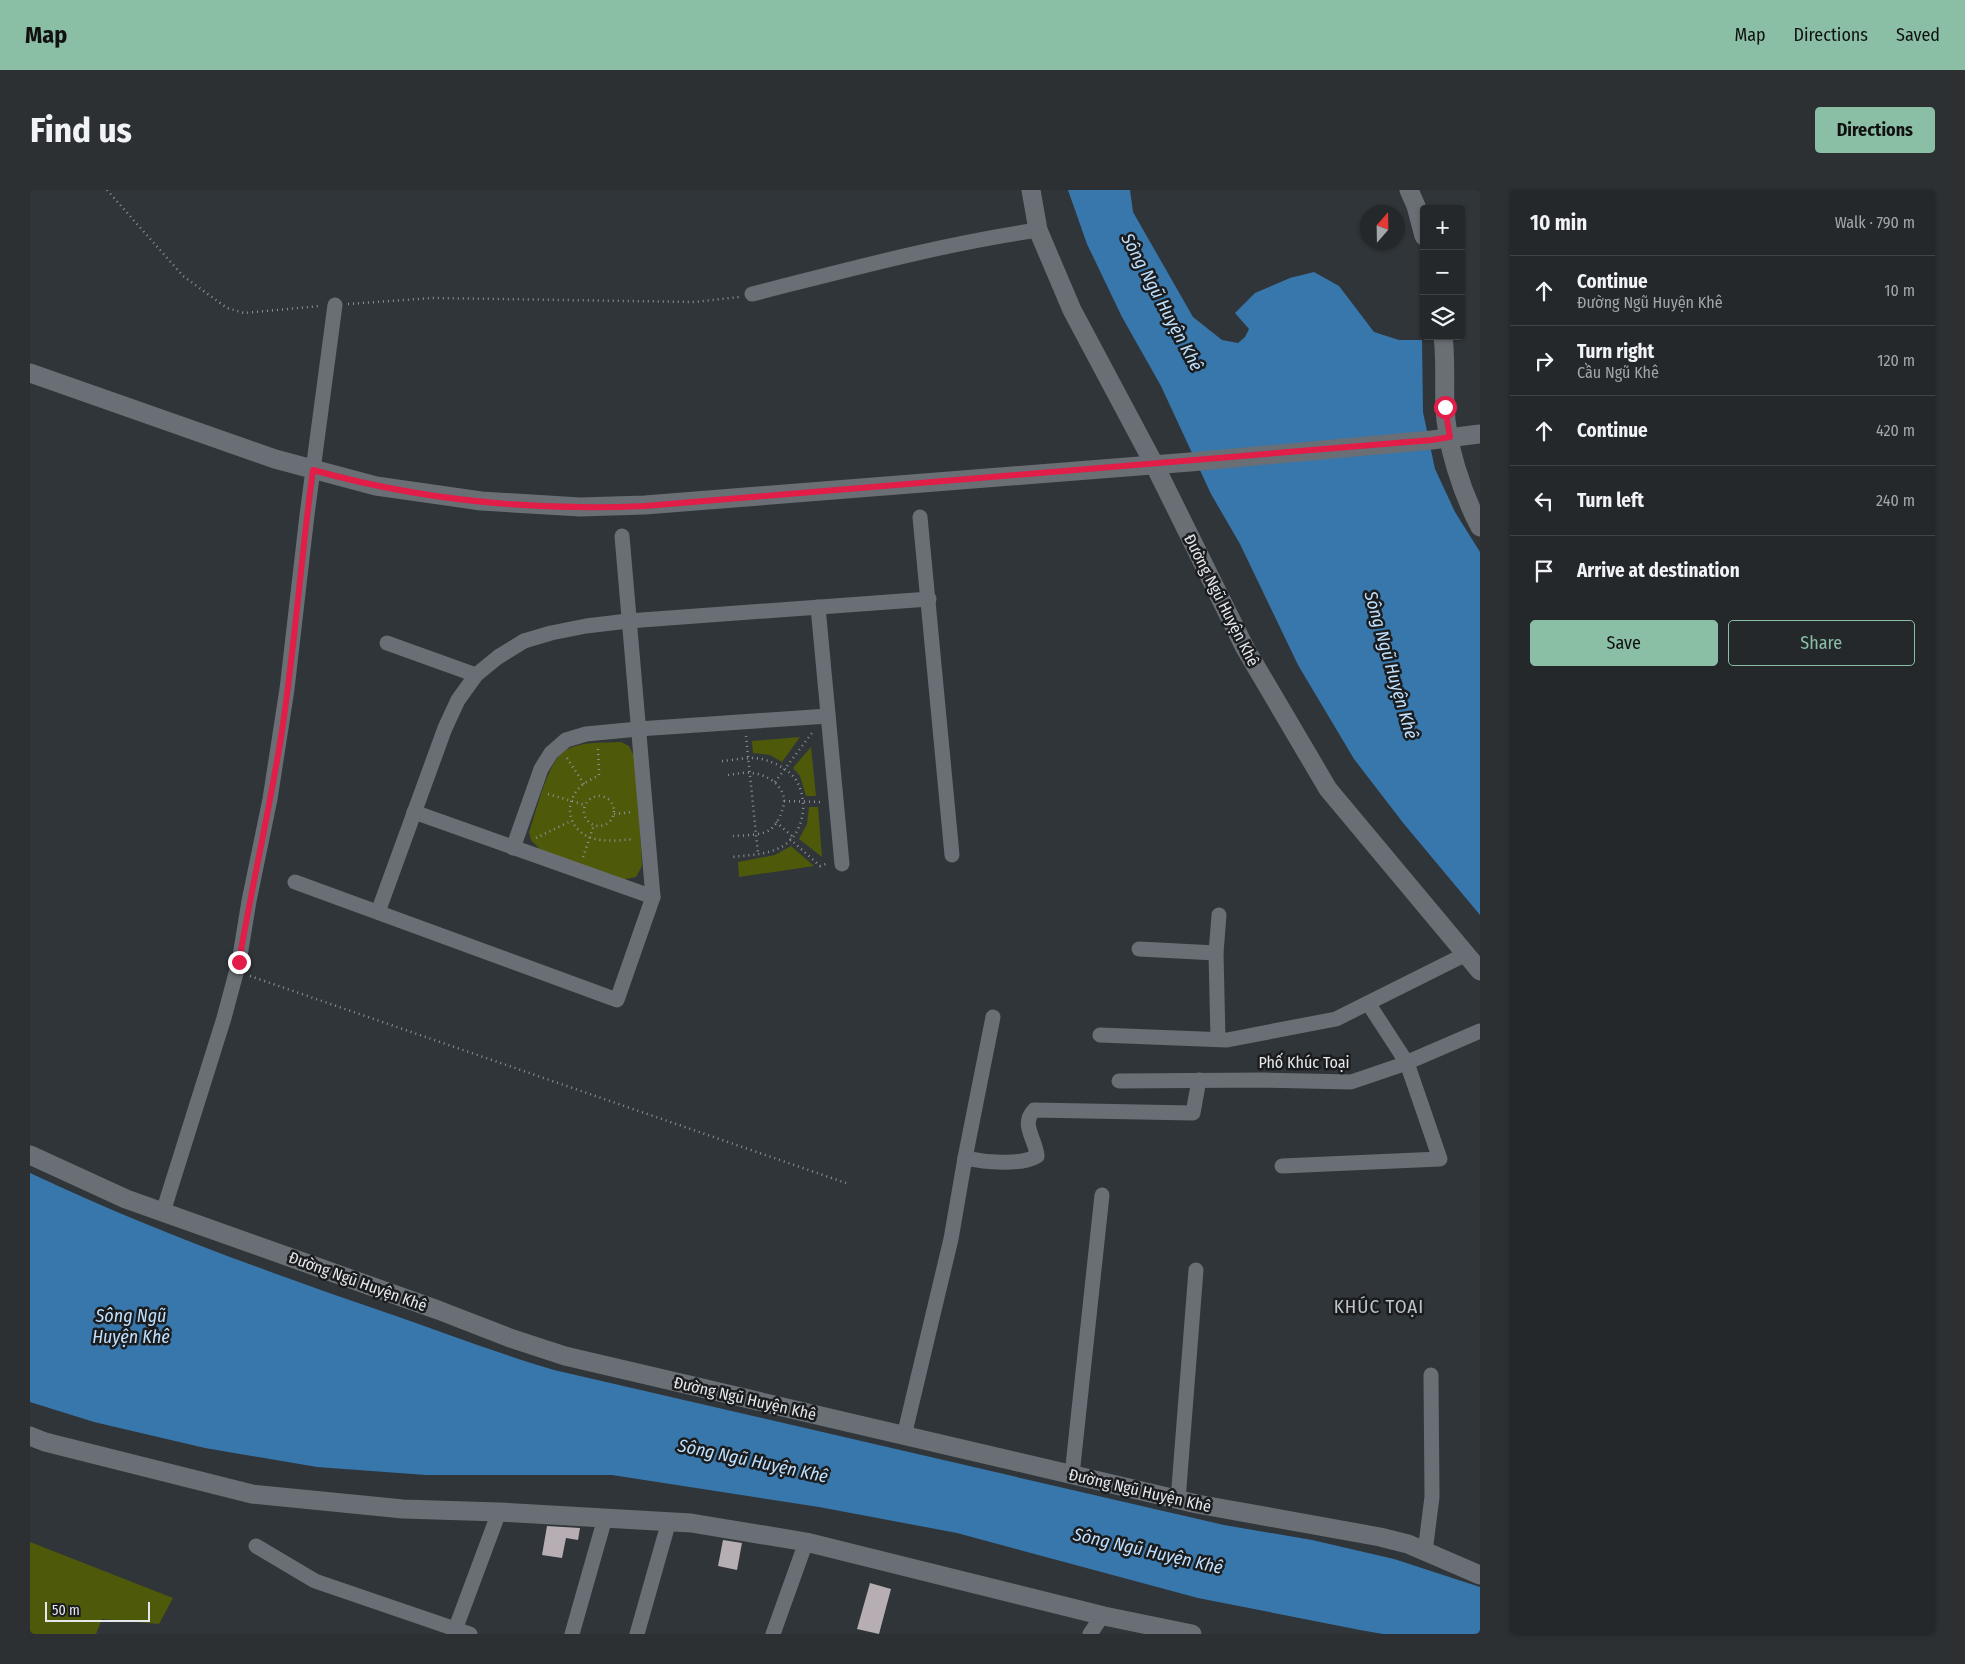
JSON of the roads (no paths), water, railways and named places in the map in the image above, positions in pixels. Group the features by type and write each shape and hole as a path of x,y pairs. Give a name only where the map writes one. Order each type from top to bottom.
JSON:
{"street":[{"name":"Đường Ngũ Huyện Khê","path":"1031,190 1038,230 1072,310 1154,464 1245,648 1328,789 1480,972"},
{"path":"1409,190 1420,221"},
{"path":"752,294 930,250 994,236 1038,230"},
{"path":"164,1212 224,1018 236,972 270,799 282,730 335,305"},
{"path":"1444,340 1446,358 1445,407 1441,439 1480,527"},
{"path":"30,373 275,460 400,490 481,502 612,507 1190,462 1480,434"},
{"path":"920,517 952,855"},
{"path":"295,882 617,1000 652,897 622,536"},
{"path":"378,912 445,728 458,700 476,675 524,641 569,629 628,621 929,599"},
{"path":"818,607 828,716 836,863"},
{"path":"387,643 476,675"},
{"path":"513,848 541,769 551,753 566,740 586,734 638,729 828,716"},
{"path":"414,812 652,897"},
{"path":"1218,1039 1216,953 1219,915"},
{"path":"1140,949 1216,953"},
{"path":"1100,1034 1227,1040 1336,1019 1466,954"},
{"path":"1282,1166 1440,1159 1407,1063 1368,1003"},
{"path":"904,1436 950,1239 993,1017"},
{"name":"Phố Khúc Toại","path":"1119,1081 1264,1080 1351,1082 1407,1063 1480,1031"},
{"path":"965,1158 1020,1162 1031,1160 1037,1156 1037,1150 1027,1124 1029,1116 1034,1110 1193,1113 1199,1080"},
{"name":"Đường Ngũ Huyện Khê","path":"30,1155 126,1199 438,1310 510,1338 565,1356 1178,1500 1380,1537 1408,1544 1480,1575"},
{"path":"1072,1475 1102,1195"},
{"path":"1178,1500 1196,1270"},
{"path":"1425,1552 1432,1497 1431,1375"},
{"path":"30,1436 45,1442 252,1494 403,1509 500,1512 691,1523 806,1542 1102,1616 1192,1634"},
{"path":"455,1630 500,1512"},
{"path":"572,1634 604,1518"},
{"path":"637,1634 669,1522"},
{"path":"773,1634 806,1542"},
{"path":"256,1546 315,1581 470,1634"},
{"path":"1090,1634 1102,1616"}],"water":[{"name":"Sông Ngũ Huyện Khê","path":"1068,190 1130,190 1133,212 1193,317 1222,340 1238,343 1245,337 1249,329 1235,313 1255,293 1290,278 1314,272 1339,286 1374,332 1399,340 1422,340 1423,412 1435,469 1455,512 1480,552 1480,915 1404,824 1354,759 1298,665 1240,544 1211,494 1161,386 1122,317 1087,244"},
{"name":"Sông Ngũ Huyện Khê","path":"30,1173 75,1194 211,1250 475,1344 554,1370 1224,1525 1312,1540 1394,1559 1480,1587 1480,1634 1383,1634 1360,1630 1198,1598 957,1533 819,1507 612,1475 426,1475 317,1467 205,1448 94,1422 30,1402"}],"district":[{"name":"KHÚC TOẠI","path":"1379,1306"}]}
